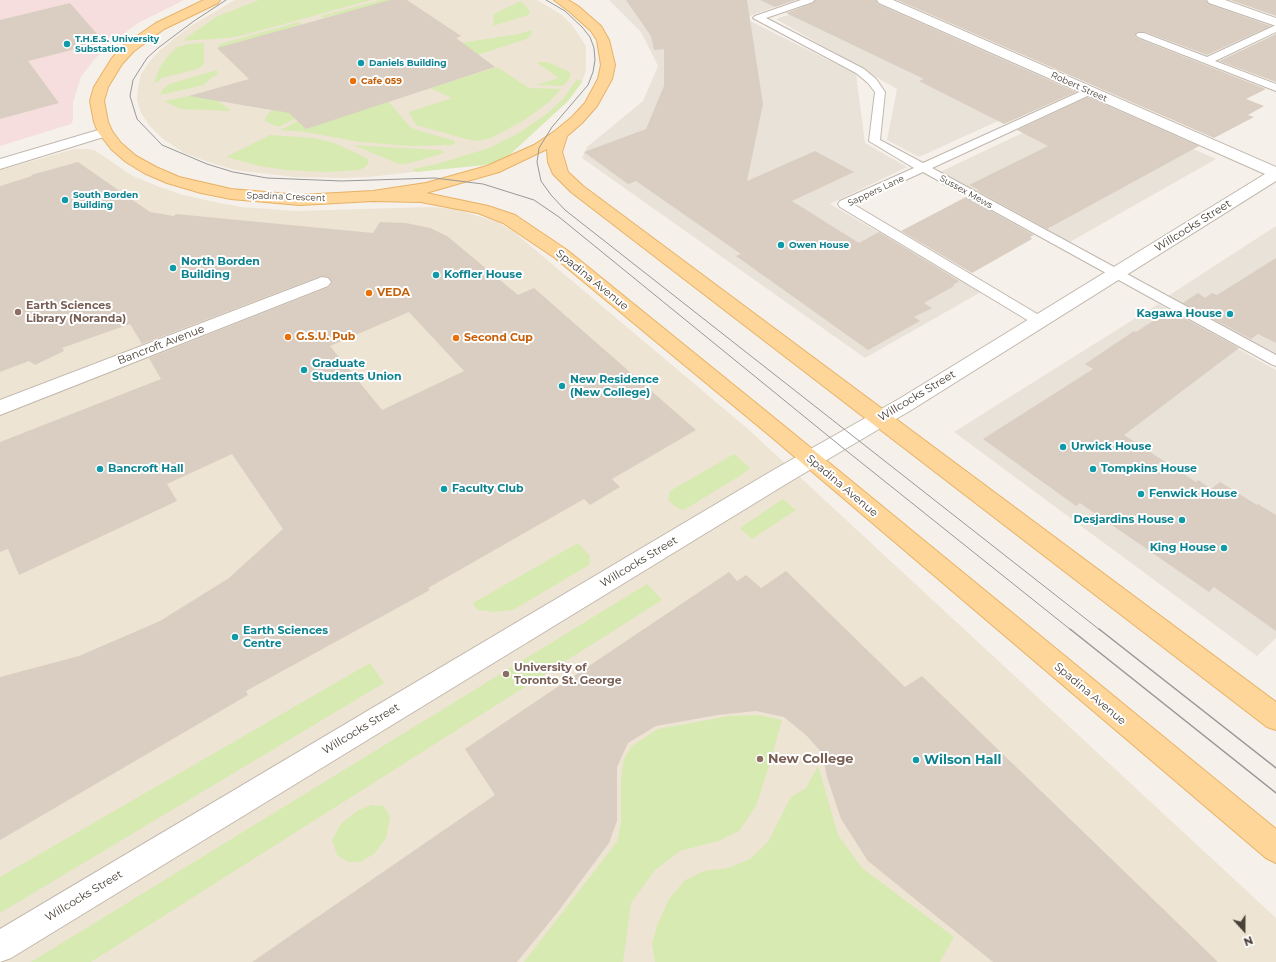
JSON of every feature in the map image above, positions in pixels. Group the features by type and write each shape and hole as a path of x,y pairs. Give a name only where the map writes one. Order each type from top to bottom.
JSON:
{"main road":[{"name":"Spadina Crescent","path":"214,0 203,3 160,26 138,41 117,61 108,74 101,87 97,101 101,122 105,132 116,146 131,159 150,170 173,180 201,188 231,194 286,199 336,199 373,196"},
{"path":"373,196 428,188 474,176 518,159 539,148 577,120 600,92 608,65 603,40 596,29 574,8 560,0"},
{"path":"560,134 554,152 561,174 569,182 1276,718"},
{"name":"Spadina Avenue","path":"373,196 422,197 482,209 509,219 561,254 776,430 1276,848"}],"street":[{"name":"Robert Street","path":"883,0 1276,174"},
{"path":"1212,0 1276,22"},
{"path":"0,164 105,132"},
{"name":"Willcocks Street","path":"0,947 880,419 1117,274 1276,174"},
{"name":"Bancroft Avenue","path":"0,408 322,282"}],"lane":[{"name":"Sussex Mews","path":"810,0 758,18 860,71 872,81 880,92 874,141 1276,361"},
{"path":"1207,61 1276,28"},
{"path":"1141,35 1276,88"},
{"name":"Sappers Lane","path":"1039,321 844,204 1090,91"}],"shaded area":[{"path":"0,0 184,0 138,23 107,46 93,61 81,77 73,102 73,120 71,124 0,146"},
{"path":"235,0 537,0 562,15 572,25 586,46 586,70 582,82 568,101 509,155 493,163 369,177 344,178 294,177 235,170 184,153 163,139 149,125 141,113 137,100 141,74 160,50 189,27"},
{"path":"609,0 795,0 744,18 856,74 865,143 907,167 830,204 981,292 865,358 582,158 587,147 643,101 658,66 641,32"},
{"path":"832,0 1066,90 919,157 887,140 897,89 776,19"},
{"path":"1088,102 1216,159 1068,243 940,172"},
{"name":"University of Toronto St. George","path":"74,149 89,149 96,151 131,175 157,186 183,195 241,207 295,211 431,207 455,209 497,222 514,232 748,429 1276,918 1276,962 0,962 0,170"},
{"path":"1276,226 1276,354 1168,296"},
{"path":"1158,304 1276,370 1276,638 1257,656 954,432"}],"green space":[{"path":"259,0 371,0 240,36 182,41 216,17"},
{"path":"381,0 390,0 342,17 338,14 324,18 321,16"},
{"path":"521,1 530,11 528,15 493,26 494,14"},
{"path":"299,22 302,24 289,28 291,31 249,42 246,40 217,48 220,44"},
{"path":"532,30 531,35 527,39 477,55 460,43 519,34"},
{"path":"204,43 204,63 202,66 194,70 161,78 159,81 154,83 160,67 177,47 189,44"},
{"path":"547,62 568,71 571,74 569,79 563,86 537,85 559,78 537,63"},
{"path":"497,67 529,88 561,89 549,102 526,119 491,138 478,141 466,139 416,125 409,112 452,98 430,88"},
{"path":"217,70 217,75 212,77 204,85 160,95 162,90 169,84"},
{"path":"577,79 582,82 568,101 505,159 485,165 416,172 413,169 437,164 489,148 519,133 548,113 564,98"},
{"path":"195,95 210,95 231,111 180,109 164,101"},
{"path":"389,102 410,127 455,141 455,144 410,146 361,142 305,132 280,130 298,121"},
{"path":"272,110 290,113 295,119 278,127 265,121 265,118"},
{"path":"270,135 314,138 334,143 367,158 369,163 364,168 358,170 325,172 286,170 260,166 226,157"},
{"path":"353,145 442,150 444,153 405,164 399,164"},
{"path":"734,454 750,468 746,472 684,510 677,508 668,500 670,491"},
{"path":"783,499 796,510 752,539 740,528"},
{"path":"578,543 590,556 589,565 513,610 493,612 478,610 475,607 473,603"},
{"path":"647,584 662,600 91,962 31,962"},
{"path":"370,663 384,683 0,913 0,877"},
{"path":"758,715 782,720 756,806 739,831 718,841 680,851 655,870 631,903 623,962 524,962 617,842 621,824 621,780 624,759 632,746 658,729 729,716"},
{"path":"818,766 838,835 862,868 954,937 940,962 655,962 652,944 657,926 669,899 685,880 704,871 728,868 750,859 768,842 791,797 806,788"},
{"path":"371,805 383,806 390,816 386,838 374,854 360,862 348,862 337,855 332,840 341,824 357,811"}],"building":[{"name":"Daniels Building","path":"390,0 407,0 461,36 456,38 495,67 306,129 289,113 189,96 249,79 217,48"},
{"path":"626,0 747,0 763,104 747,181 815,151 854,172 792,201 859,243 879,232 959,281 953,285 954,286 924,303 932,308 914,317 920,321 868,350 736,256 741,254 636,181 628,184 584,152 646,129 664,86 664,49 654,50 651,36"},
{"path":"760,0 796,0 775,7"},
{"path":"815,0 876,0 878,4 1076,92 1004,124 919,81 924,79 786,13 813,3"},
{"path":"897,0 1206,0 1209,4 1271,26 1207,55 1145,32 1137,32 1135,36 1266,89 1246,99 1264,106 1248,115 1254,117 1214,138"},
{"path":"1230,0 1276,0 1276,16"},
{"path":"70,3 104,42 28,61 59,103 0,119 0,20"},
{"path":"1276,34 1276,82 1219,61"},
{"path":"1088,97 1199,146 1047,229 969,185 1048,146 1017,130"},
{"path":"78,162 150,212 174,216 176,214 373,233 380,222 406,223 430,228 447,236 518,295 534,288 696,430 612,479 620,487 590,505 584,499 428,588 430,590 246,691 248,695 0,840 0,677 79,656 160,621 229,578 283,529 232,454 167,484 177,501 19,575 8,549 0,552 0,442 161,379 149,358 329,287 332,282 328,277 321,276 142,344 130,324 62,348 64,351 35,365 29,361 0,372 0,186 32,176 31,175","holes":["409,312 464,371 382,410 330,346"]},
{"path":"966,197 1034,235 1030,237 1032,239 972,273 901,231"},
{"path":"1276,258 1276,343 1258,334 1251,339 1183,303 1198,293 1205,298 1212,293 1217,295"},
{"path":"1170,310 1239,348 1124,435 1196,482 1198,480 1211,489 1220,482 1276,515 1276,631 1214,587 1209,592 1080,503 1076,506 983,439 1093,369 1085,364 1134,331 1136,332"},
{"name":"Wilson Hall","path":"786,571 905,687 922,676 1218,962 993,962 868,861 841,819 827,777 822,753 807,736 784,717 756,711 718,715 656,726 628,743 617,767 617,821 609,843 557,913 517,962 252,962 495,795 465,749 729,572 737,581 746,575 761,588"}],"tram line":[{"path":"226,0 194,21 158,48 147,58 133,80 130,96 137,119 162,145 207,164 233,172 267,178 342,181 435,178 483,184 534,200 559,217 838,444 1071,630"},
{"path":"546,0 565,11 582,27 590,37 594,48 595,60 593,72 588,85 552,127 539,148 537,162 541,181 551,195 565,210 1100,630"},
{"path":"1070,629 1276,793"},
{"path":"1099,629 1276,768"}],"place":[{"name":"T.H.E.S. University Substation","path":"67,44"},
{"name":"Daniels Building","path":"361,63"},
{"name":"Cafe 059","path":"353,81"},
{"name":"South Borden Building","path":"65,200"},
{"name":"Owen House","path":"781,245"},
{"name":"North Borden Building","path":"173,268"},
{"name":"Koffler House","path":"436,275"},
{"name":"VEDA","path":"369,293"},
{"name":"Earth Sciences Library (Noranda)","path":"18,312"},
{"name":"Kagawa House","path":"1230,314"},
{"name":"G.S.U. Pub","path":"288,337"},
{"name":"Second Cup","path":"456,338"},
{"name":"Graduate Students Union","path":"304,370"},
{"name":"New Residence (New College)","path":"562,386"},
{"name":"Urwick House","path":"1063,447"},
{"name":"Bancroft Hall","path":"100,469"},
{"name":"Tompkins House","path":"1093,469"},
{"name":"Faculty Club","path":"444,489"},
{"name":"Fenwick House","path":"1141,494"},
{"name":"Desjardins House","path":"1182,520"},
{"name":"King House","path":"1224,548"},
{"name":"Earth Sciences Centre","path":"235,637"},
{"name":"University of Toronto St. George","path":"506,674"},
{"name":"New College","path":"760,759"},
{"name":"Wilson Hall","path":"916,760"}]}
